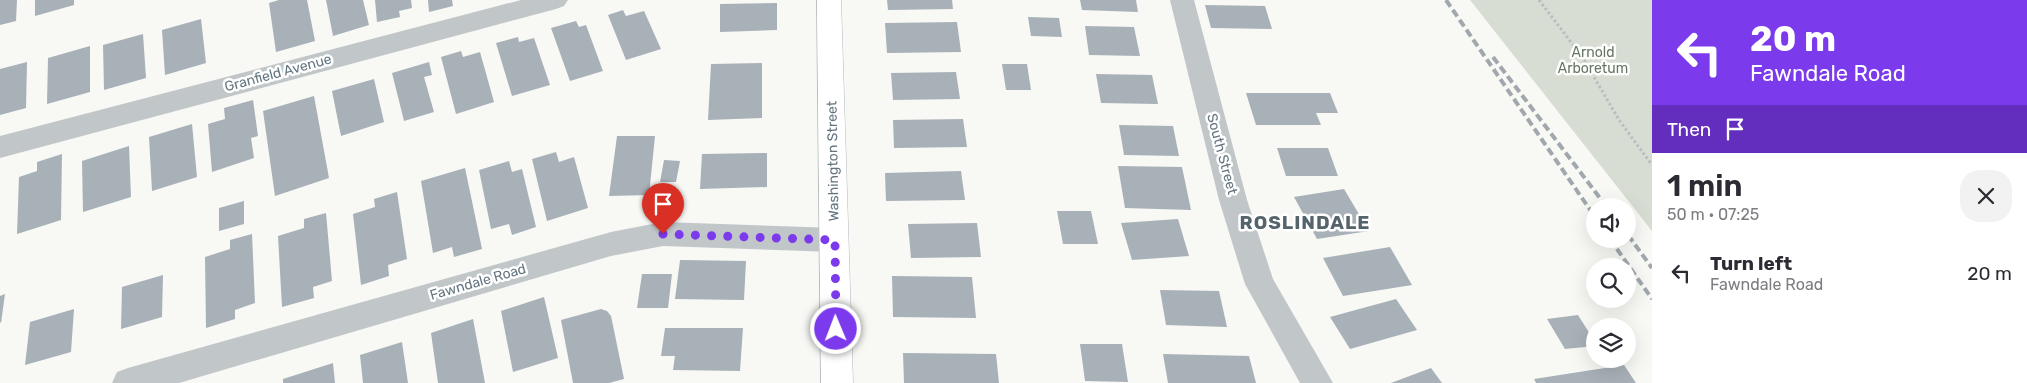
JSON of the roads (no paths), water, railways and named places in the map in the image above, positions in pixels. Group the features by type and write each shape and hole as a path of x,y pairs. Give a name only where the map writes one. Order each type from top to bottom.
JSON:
{"main road":[{"name":"Washington Street","path":"829,0 837,383"}],"street":[{"name":"Granfield Avenue","path":"0,147 556,0"},
{"name":"South Street","path":"1182,0 1233,200 1260,284 1317,383"},
{"name":"Fawndale Road","path":"128,383 611,244 663,234 835,240"}],"railway":[{"path":"1446,0 1586,204"},
{"path":"1493,57 1600,198"},
{"path":"1636,246 1652,268"},
{"path":"1616,248 1652,299"}],"district":[{"name":"ROSLINDALE","path":"1305,222"}],"park label":[{"name":"Arnold Arboretum","path":"1593,60"}]}
